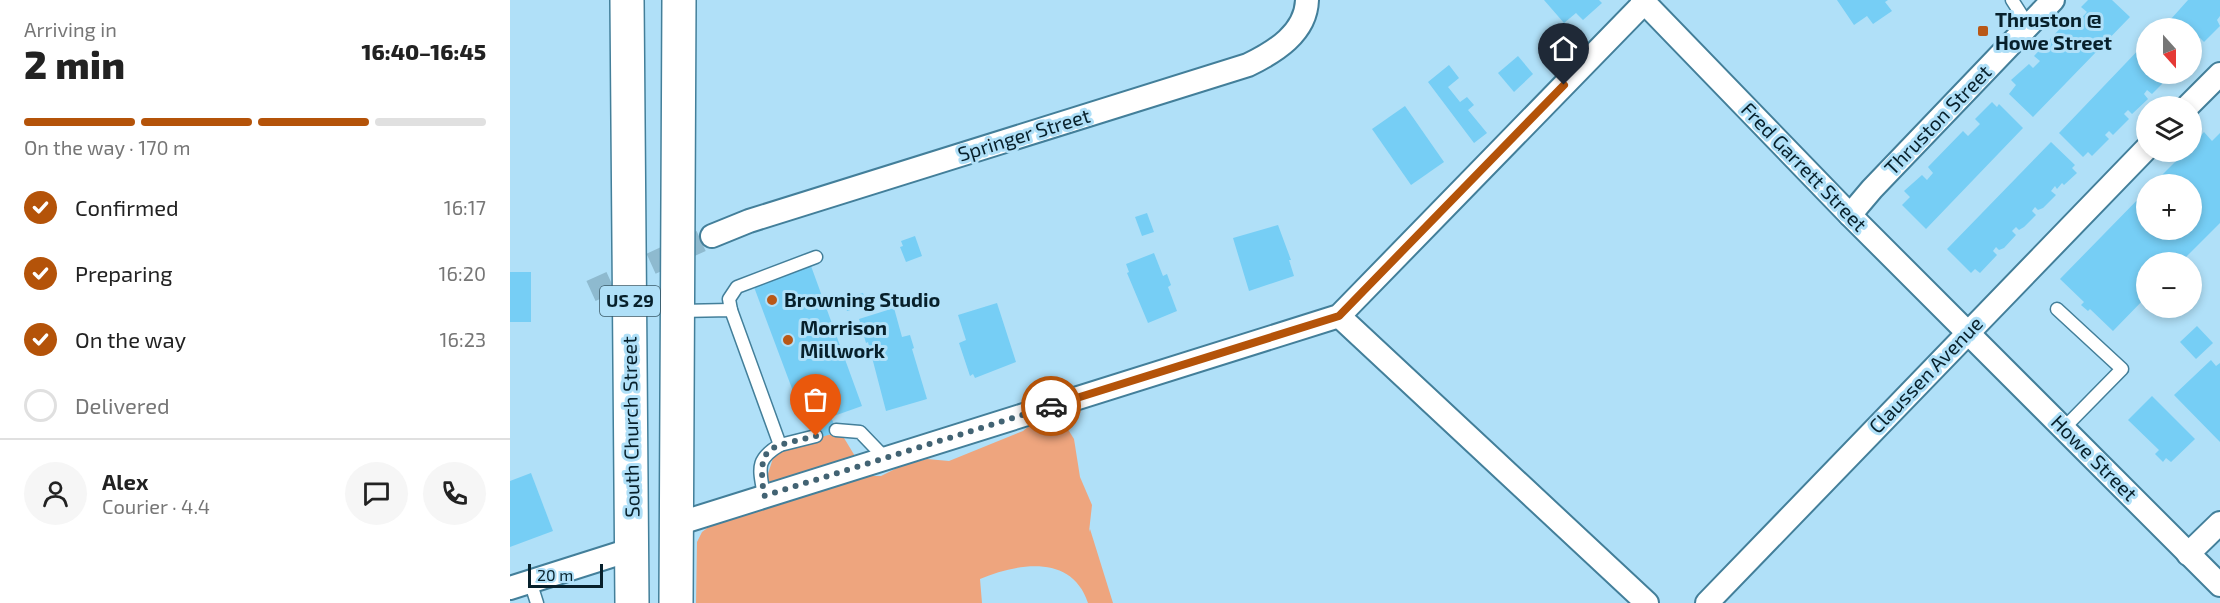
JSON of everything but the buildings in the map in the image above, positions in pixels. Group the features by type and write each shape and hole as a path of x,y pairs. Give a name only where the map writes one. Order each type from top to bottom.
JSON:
{"main road":[{"name":"South Church Street","path":"627,0 632,603"},
{"name":"US 29","path":"676,603 679,0"}],"street":[{"name":"Springer Street","path":"712,236 749,220 1248,65 1274,53 1296,31 1307,9 1307,0"},
{"name":"Thruston Street","path":"1851,215 1872,189 2053,0"},
{"path":"677,524 1339,316 1643,1"},
{"name":"Fred Garrett Street","path":"1643,1 1851,215 1968,331"},
{"path":"2198,96 2220,74"},
{"name":"Claussen Avenue","path":"1707,603 2136,159"},
{"path":"1339,316 1647,603"},
{"name":"Howe Street","path":"1968,331 2220,585"},
{"path":"2188,554 2220,522"},
{"path":"520,584 633,549"}],"lane":[{"path":"2012,0 2028,26"},
{"path":"780,445 729,299 737,287 816,257"},
{"path":"2057,309 2122,369 2064,428"},
{"path":"678,311 731,310"},
{"path":"836,430 860,432 885,458"},
{"path":"764,496 761,462 765,454 780,445 816,436"},
{"path":"520,584 537,603"}],"shaded area":[{"path":"1059,415 1074,439 1080,477 1092,505 1089,532 1090,529 1113,603 1088,603 1080,587 1070,576 1057,570 1027,567 995,573 980,579 982,603 696,603 697,542 702,532 764,486 774,455 789,440 841,433 867,476 881,476 901,466 927,459 949,461 1023,431 1035,421"}],"tunnel":[{"path":"591,291 712,236"}],"way so far":[{"path":"816,436 780,445 765,454 760,468 764,496 1051,406"}],"place":[{"name":"Thruston @ Howe Street","path":"1983,31"},
{"name":"Browning Studio","path":"772,300"},
{"name":"Morrison Millwork","path":"788,340"}],"route":[{"path":"1051,406 1339,316 1564,85"}]}
